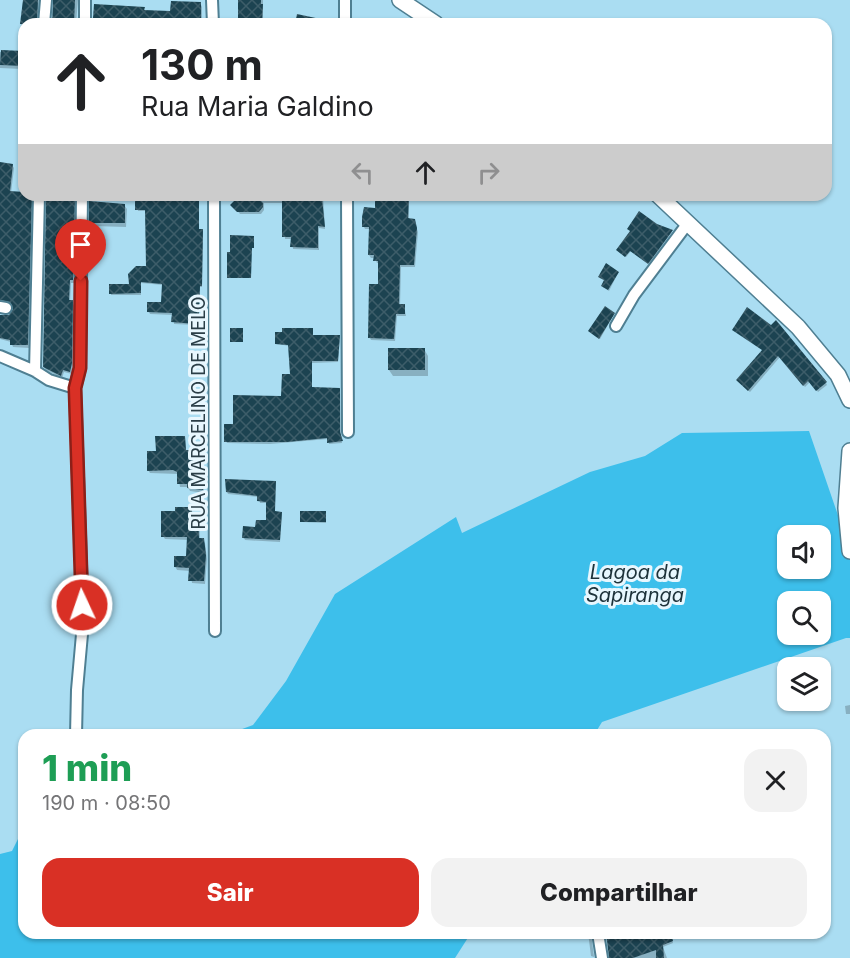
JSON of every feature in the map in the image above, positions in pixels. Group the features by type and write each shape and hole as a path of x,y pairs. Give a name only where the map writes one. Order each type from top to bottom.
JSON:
{"street":[{"path":"44,18 46,0"},
{"path":"85,0 85,18"},
{"path":"212,0 213,18"},
{"path":"345,0 345,18"},
{"path":"400,0 427,18"},
{"path":"35,371 39,201"},
{"path":"76,729 83,623 75,388 80,368 82,201"},
{"name":"RUA MARCELINO DE MELO","path":"214,201 215,631"},
{"path":"347,201 348,432"},
{"path":"664,201 798,327 838,375 850,400"},
{"path":"616,326 633,295 688,223"},
{"path":"0,356 35,371 49,380 75,388"},
{"path":"850,451 846,508 850,551"},
{"path":"599,939 602,958"}],"water":[{"name":"Lagoa da Sapiranga","path":"809,431 841,524 850,521 850,638 831,643 831,591 777,591 777,645 826,645 791,657 777,657 777,662 602,722 598,729 242,729 253,725 286,681 335,594 456,517 462,533 590,472 645,456 682,433"},
{"path":"18,839 18,939 467,939 455,958 0,958 0,854 12,851"}],"building":[{"path":"23,0 38,0 37,18 21,18"},
{"path":"53,0 75,0 74,18 52,18"},
{"path":"238,0 261,0 262,18 238,18"},
{"path":"171,1 201,2 201,18 93,18 94,4 170,11"},
{"path":"297,14 316,18 296,18"},
{"path":"1,50 18,51 18,66 0,65"},
{"path":"0,162 13,164 10,191 18,192 18,201 32,201 28,345 10,345 10,340 0,338 0,315 9,315 13,309 10,302 0,300"},
{"path":"46,201 75,201 74,244 71,244 71,262 74,262 73,280 70,280 69,300 73,300 72,363 70,372 63,370 61,376 43,367"},
{"path":"89,201 125,204 125,223 89,223"},
{"path":"135,201 199,201 199,229 203,229 202,286 200,286 199,314 197,314 196,324 171,322 172,313 147,312 147,302 161,302 162,284 141,282 141,293 109,294 109,284 129,284 128,274 136,266 146,266 145,210 135,210"},
{"path":"234,201 261,201 263,207 259,212 237,212 230,205"},
{"path":"282,201 322,201 325,227 318,226 318,248 290,247 291,237 282,237"},
{"path":"375,201 409,201 408,218 415,219 417,228 414,265 400,265 399,304 405,304 405,314 396,314 394,339 368,338 369,284 378,284 378,261 373,261 374,255 368,255 369,227 362,227 362,217 364,207 375,208"},
{"path":"639,211 657,224 673,230 648,264 630,251 625,257 616,250 630,231 627,229"},
{"path":"230,235 254,236 251,278 227,278 227,252 230,252"},
{"path":"606,263 619,272 608,290 601,286 604,280 598,277"},
{"path":"605,306 615,313 599,339 588,331"},
{"path":"747,307 771,325 776,320 827,382 816,391 808,381 803,386 778,356 748,391 736,380 762,350 732,330"},
{"path":"230,328 243,328 243,342 230,342"},
{"path":"282,328 313,328 313,335 340,335 338,361 312,361 312,387 340,388 340,432 343,441 327,443 327,438 287,442 224,442 224,424 233,424 233,395 281,396 282,374 290,374 288,345 275,344 275,332 282,332"},
{"path":"388,348 425,348 425,370 388,370"},
{"path":"155,436 185,436 186,450 203,450 203,490 187,488 187,484 177,484 177,472 173,470 147,471 147,451 156,451"},
{"path":"225,479 276,481 275,511 282,512 280,540 242,538 243,526 255,527 256,520 266,520 266,502 257,501 257,496 226,492"},
{"path":"175,507 192,507 192,512 198,512 199,538 204,538 206,555 204,581 188,581 189,568 174,567 174,556 186,556 187,537 161,537 161,511 175,511"},
{"path":"300,511 326,511 326,522 300,522"},
{"path":"607,939 672,939 673,941 663,945 664,958 656,958 656,950 633,958 609,958"}],"route":[{"path":"81,281 80,368 75,388 82,605"}]}
